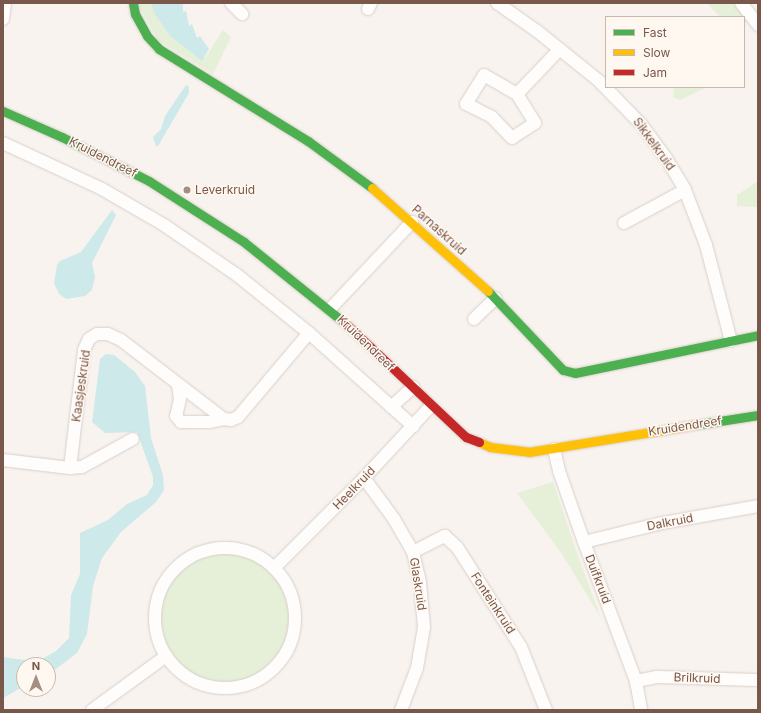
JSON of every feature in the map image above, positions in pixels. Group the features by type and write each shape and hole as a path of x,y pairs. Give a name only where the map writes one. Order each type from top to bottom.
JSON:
{"street":[{"path":"3,19 5,3"},
{"name":"Parnaskruid","path":"133,3 135,14 147,36 159,49 308,141 378,192 496,298 563,370 575,373 758,335"},
{"path":"231,3 242,14"},
{"name":"Sikkelkruid","path":"497,3 560,49 605,87"},
{"path":"740,3 758,25"},
{"path":"517,94 560,49"},
{"path":"484,75 517,94 535,123 512,138 492,117 466,104 484,75"},
{"name":"Sikkelkruid","path":"606,88 641,124 666,158 685,190 712,266 731,341"},
{"name":"Kruidendreef","path":"3,111 62,137 148,181 239,239 330,309 413,387 431,406 466,437 490,447 530,452 758,415"},
{"path":"3,142 102,189 164,225 237,275 310,333 413,426"},
{"path":"624,222 685,190"},
{"path":"330,309 412,222"},
{"path":"474,319 496,298"},
{"path":"178,385 178,420 184,423 224,419 231,420 238,417 310,333"},
{"name":"Kaasjeskruid","path":"70,468 84,350 89,339 97,334 108,334 121,340 224,419"},
{"path":"392,407 413,387"},
{"name":"Heelkruid","path":"274,568 364,478 431,406"},
{"path":"3,460 70,468 82,467 133,439"},
{"name":"Duifkruid","path":"554,449 559,471 584,542 636,680 641,710"},
{"name":"Glaskruid","path":"364,478 394,519 412,552 420,583 424,627 417,668 405,708"},
{"name":"Dalkruid","path":"584,542 662,523 758,506"},
{"name":"Fonteinkruid","path":"412,552 445,536 457,547 521,647 546,710"},
{"path":"230,549 250,554 274,568 291,596 295,623 288,649 272,670 249,684 236,687 216,687 185,675 166,656 157,632 157,605 166,581 185,562 209,551 230,549"},
{"path":"92,710 166,656"},
{"name":"Brilkruid","path":"636,680 656,677 758,680"}],"green space":[{"path":"137,3 151,3 154,13 170,36 198,58 205,58 223,30 231,37 213,74 158,40"},
{"path":"707,3 734,3 749,20 745,23 745,16 719,16"},
{"path":"674,88 705,88 680,100 673,97"},
{"path":"758,181 758,207 737,206 737,195"},
{"path":"553,482 601,618 562,554 517,493"},
{"path":"219,554 231,554 244,557 261,565 274,577 286,599 289,618 288,630 284,642 278,654 266,667 244,679 231,682 219,682 206,679 189,671 176,659 164,637 161,624 161,612 164,599 172,582 184,569 206,557"}],"water":[{"path":"151,3 183,3 183,12 186,11 189,26 192,24 197,38 200,36 209,49 202,61 170,36 154,13"},
{"path":"186,85 189,87 189,93 158,146 156,146 153,137 161,129 165,116"},
{"path":"112,210 116,215 92,263 95,277 92,290 85,296 66,299 59,294 54,283 57,265 60,261 81,252"},
{"path":"106,354 114,355 135,372 145,386 151,438 163,475 164,490 156,502 121,532 102,558 93,586 87,634 77,653 56,669 56,657 46,657 56,651 69,638 71,595 80,574 80,533 108,520 127,504 147,495 153,485 153,477 137,432 105,433 92,422 100,359"},
{"path":"3,657 16,659 16,691 3,698"}],"traffic: fast":[{"path":"133,3 135,14 147,36 159,49 308,141 372,188"},
{"path":"3,111 62,137 149,181 244,242 346,324"},
{"path":"488,291 563,370 575,373 758,335"},
{"path":"694,425 758,415"}],"traffic: slow":[{"path":"372,188 488,291"},
{"path":"479,442 490,447 529,452 694,425"}],"traffic: jam":[{"path":"346,324 466,437 479,442"}],"place":[{"name":"Leverkruid","path":"187,190"}]}
